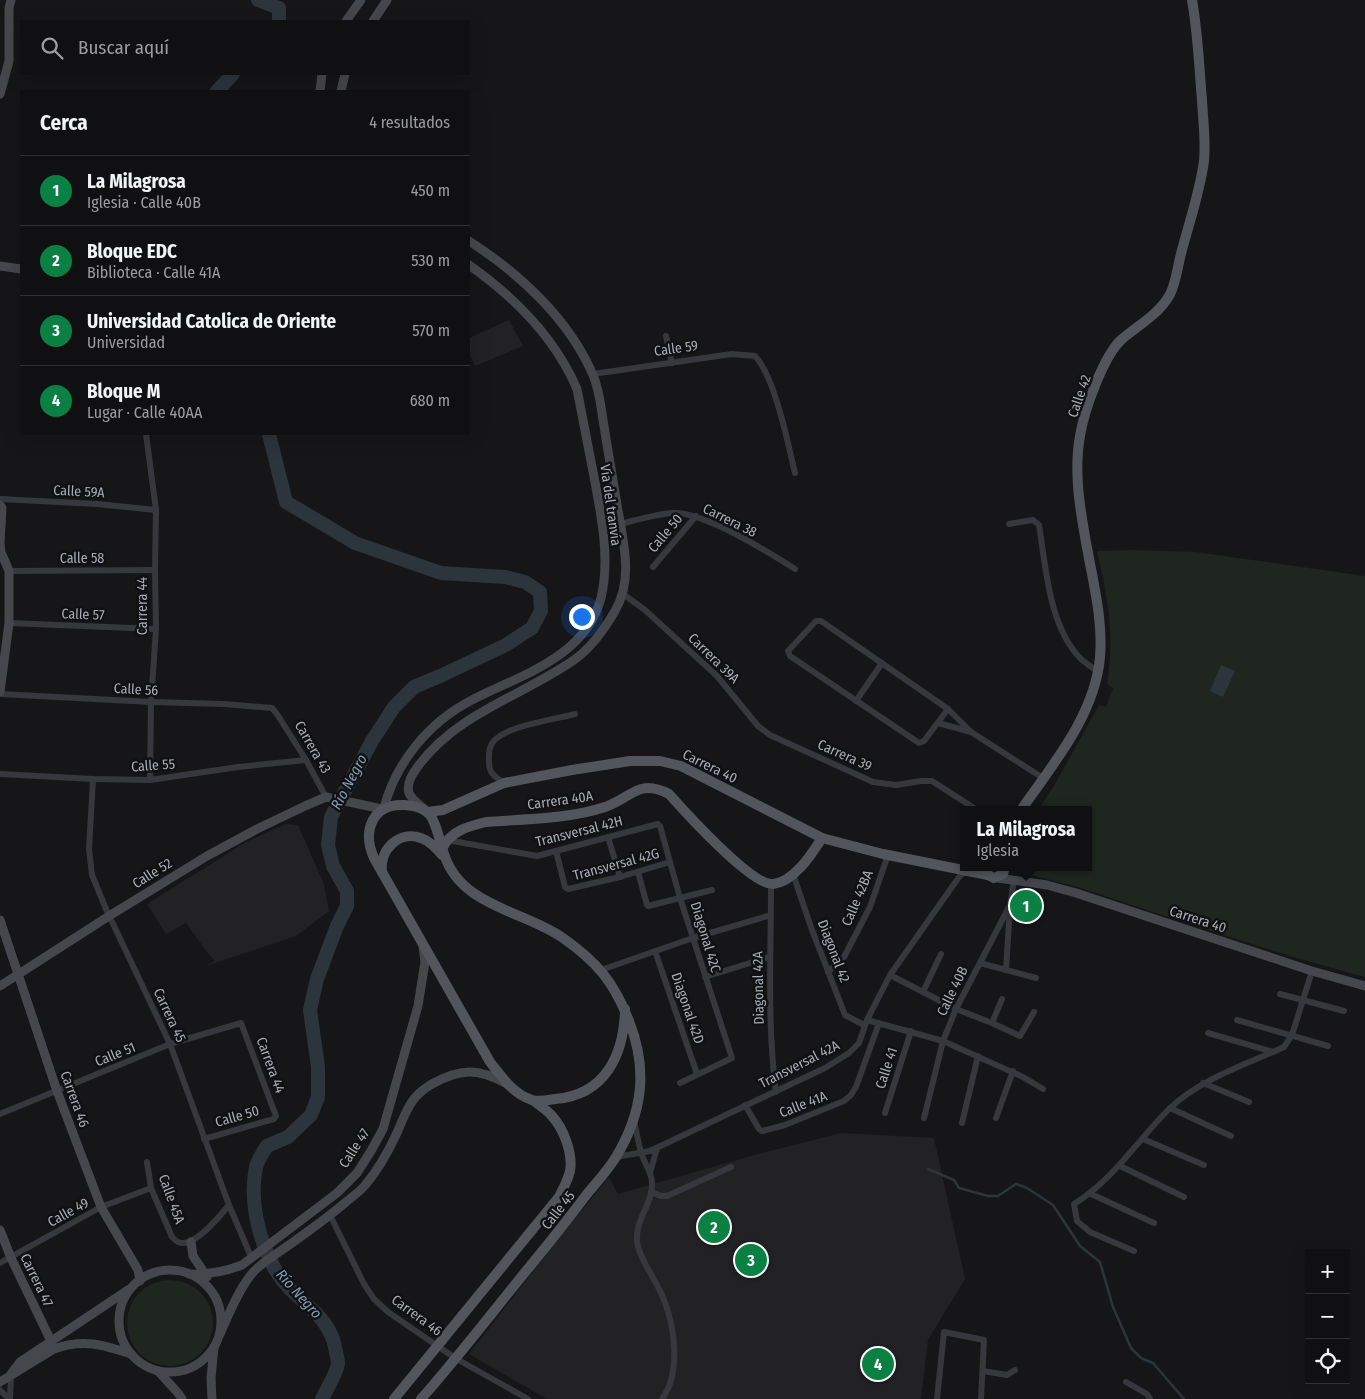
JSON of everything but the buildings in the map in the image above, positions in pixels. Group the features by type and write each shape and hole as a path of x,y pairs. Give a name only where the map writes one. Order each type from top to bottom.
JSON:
{"main road":[{"path":"0,94 9,61 9,8 11,0"},
{"path":"347,20 361,0"},
{"path":"374,20 387,0"},
{"name":"Calle 42","path":"1024,806 1065,746 1090,698 1098,672 1100,632 1078,483 1080,436 1092,396 1110,355 1119,342 1158,310 1170,295 1198,193 1204,159 1204,141 1198,50 1192,0"},
{"path":"320,90 322,75"},
{"path":"341,90 345,75"},
{"name":"Vía del tranvía","path":"428,812 414,800 409,788 409,782 414,771 425,757 460,726 484,710 579,656 593,642 614,613 623,594 626,571 600,398 592,374 575,344 543,302 507,267 470,242"},
{"path":"0,266 17,269"},
{"name":"Vía del tranvía","path":"383,809 392,784 403,764 430,730 471,700 528,674 566,650 579,638 589,623 600,599 602,589 604,554 602,526 577,389 558,353 525,312 470,266"},
{"path":"0,273 17,269"},
{"path":"0,693 9,623 9,571 1,552 1,504"},
{"name":"Carrera 40","path":"428,812 443,810 504,783 620,762 672,762 822,838 888,855 960,868"},
{"name":"Carrera 40A","path":"444,848 456,832 471,826 486,822 587,812 608,806 637,790 651,788 669,794 740,866 760,881 771,885"},
{"path":"326,797 383,809 399,805 414,806 428,812 444,848"},
{"name":"Calle 52","path":"0,986 207,856 257,829 326,797"},
{"path":"360,804 372,819"},
{"path":"383,809 372,819 369,833 370,850 490,1062 507,1084"},
{"path":"382,874 383,854 388,846 402,838 420,837 444,848"},
{"path":"771,885 793,874 822,838"},
{"name":"Calle 45","path":"421,1399 552,1239 616,1157 634,1120 640,1096 640,1056 637,1041 625,1009 602,970 584,952 558,935 480,898 465,887 452,872 444,848"},
{"path":"982,872 1003,874 1004,871"},
{"path":"1008,871 1017,880"},
{"name":"Carrera 40","path":"982,872 1076,893 1312,972 1365,986"},
{"name":"Carrera 46","path":"0,920 57,1091 101,1207 138,1270 136,1283"},
{"name":"Calle 47","path":"189,1274 205,1275 224,1272 242,1265 337,1194 357,1173 383,1129 418,1006 425,962 423,946"},
{"path":"534,1101 562,1099 577,1094 592,1087 604,1077 613,1065 621,1045 625,1009"},
{"path":"136,1283 125,1298 120,1312 119,1327 123,1342 131,1354 143,1365 158,1371 174,1372 190,1368 204,1360 214,1347 250,1275 262,1264 330,1215 365,1186 382,1161 407,1107 416,1094 450,1076 474,1071 491,1075 507,1084"},
{"name":"Calle 45","path":"394,1399 559,1197 565,1185 570,1171 570,1155 564,1137 552,1116 534,1101 507,1084"},
{"name":"Carrera 47","path":"0,1230 11,1258 51,1341"},
{"path":"191,1242 193,1256 216,1294 222,1319 220,1334"},
{"path":"11,1374 20,1362 151,1274 177,1271 189,1274 207,1286 219,1305"},
{"path":"51,1341 64,1345"},
{"path":"0,1382 54,1349 64,1345 80,1342 104,1344 131,1354"},
{"path":"212,1399 211,1378 214,1347"},
{"path":"158,1371 182,1399"}],"street":[{"path":"666,336 672,363"},
{"name":"Calle 59","path":"592,374 732,354 755,356 761,362 772,388 794,474"},
{"name":"Carrera 44","path":"146,435 156,510 156,629 151,702 150,780"},
{"name":"Calle 59A","path":"1,504 10,499 97,504 156,510"},
{"name":"Carrera 38","path":"620,524 672,513 696,516 769,553 795,569"},
{"name":"Calle 50","path":"653,567 696,516"},
{"path":"1009,524 1033,520 1039,525 1054,614 1070,644 1082,660 1098,672"},
{"name":"Calle 58","path":"9,571 155,570"},
{"name":"Carrera 39A","path":"623,594 645,610 717,676 758,726 770,735 785,742"},
{"path":"948,709 922,742 919,743 788,654 788,651 819,620 948,709 970,732 1043,778"},
{"name":"Calle 57","path":"9,623 156,629"},
{"path":"856,701 882,663"},
{"name":"Calle 56","path":"0,693 272,708"},
{"name":"Carrera 43","path":"272,708 306,760 326,797"},
{"path":"504,783 492,774 489,767 489,750 492,742 500,735 512,730 575,714"},
{"path":"938,723 970,732"},
{"name":"Carrera 39","path":"785,742 873,782 896,785 922,781 932,782 971,806"},
{"name":"Calle 55","path":"0,774 150,780 238,767 306,760"},
{"name":"Carrera 45","path":"93,779 89,849 92,875 109,916 170,1044 229,1205 255,1257"},
{"name":"Transversal 42H","path":"444,848 537,856 658,824"},
{"name":"Diagonal 42C","path":"658,824 732,1058 697,1074"},
{"path":"608,837 620,877"},
{"name":"Transversal 42G","path":"556,851 565,887 568,889 620,877 670,862"},
{"name":"Calle 42BA","path":"828,972 844,957 870,908 888,855"},
{"path":"638,872 648,906 712,890"},
{"name":"Transversal 42A","path":"616,1157 657,1148 825,1068 849,1053 859,1043 866,1022 890,975 959,877 982,872"},
{"name":"Diagonal 42","path":"793,874 845,1015 943,1041 1012,1071 1043,1089"},
{"name":"Calle 40B","path":"924,1118 943,1041 956,1009 1010,905 1017,880"},
{"name":"Diagonal 42A","path":"771,885 769,957 771,1032 776,1092"},
{"path":"1006,970 1010,905"},
{"path":"602,970 693,938 771,915"},
{"name":"Diagonal 42D","path":"655,951 697,1074"},
{"path":"923,992 941,954"},
{"path":"705,977 769,957"},
{"path":"980,963 1036,978"},
{"path":"1134,1251 1090,1232 1077,1221 1074,1204 1091,1194 1120,1166 1170,1108 1203,1083 1284,1047 1292,1036 1312,972"},
{"path":"890,975 956,1009 1020,1036 1034,1012"},
{"path":"1280,994 1344,1011"},
{"path":"992,1023 1002,999"},
{"path":"1237,1020 1328,1046"},
{"name":"Carrera 44","path":"241,1023 276,1116"},
{"name":"Calle 51","path":"0,1114 170,1044 241,1023"},
{"name":"Calle 41A","path":"745,1105 762,1131 785,1126 835,1106 851,1095 856,1087 878,1023"},
{"name":"Calle 41","path":"884,1113 911,1031"},
{"path":"1208,1033 1274,1052"},
{"path":"962,1123 978,1056"},
{"path":"996,1118 1012,1071"},
{"path":"680,1083 697,1074"},
{"path":"1203,1083 1249,1102"},
{"path":"1170,1108 1231,1136"},
{"name":"Calle 50","path":"204,1139 276,1116"},
{"path":"634,1120 641,1153 650,1173 652,1183 651,1192 638,1226 637,1239 642,1255 664,1299 674,1346 674,1368 666,1394 662,1399"},
{"path":"1143,1139 1204,1165"},
{"path":"650,1173 657,1148"},
{"name":"Calle 45A","path":"147,1162 150,1188 172,1237 177,1242 191,1242"},
{"path":"1120,1166 1184,1197"},
{"path":"651,1192 667,1196 731,1167"},
{"name":"Calle 49","path":"0,1263 101,1207 150,1188"},
{"path":"1091,1194 1154,1222"},
{"path":"191,1242 221,1215 229,1205"},
{"name":"Carrera 46","path":"330,1215 357,1271 374,1300 388,1312 455,1358 528,1399"},
{"path":"937,1399 944,1332 984,1340 982,1399"},
{"path":"983,1371 1007,1375 1015,1370"},
{"path":"10,1399 11,1374"},
{"path":"1126,1382 1147,1394 1150,1399"},
{"path":"0,1390 10,1399"}],"shaded area":[{"path":"509,320 523,346 475,366 470,355 470,338"},
{"path":"1097,551 1196,552 1365,576 1365,977 1022,871 1092,871 1092,806 1041,806 1099,705 1106,707 1113,688 1107,684 1110,649 1109,617"},
{"path":"1221,665 1235,671 1223,697 1210,691"},
{"path":"286,824 298,825 324,884 329,911 296,936 203,967 215,961 186,923 166,934 147,904 246,842"},
{"path":"841,1133 934,1138 965,1279 928,1340 921,1399 547,1399 469,1354 609,1177 618,1194 762,1153"},
{"path":"170,1280 187,1283 201,1292 210,1306 213,1323 210,1340 201,1354 187,1363 170,1366 153,1363 139,1354 130,1340 127,1323 130,1306 139,1292 153,1283"}],"waterway":[{"name":"Río Negro","path":"258,0 279,8 279,20"},
{"name":"Río Negro","path":"218,90 232,75"},
{"name":"Río Negro","path":"269,435 286,502 355,543 441,573 505,577 525,582 540,592 541,611 532,628 506,645 414,687 394,707 372,741 331,817 328,845 333,866 347,891 347,906 337,926 317,979 310,1010 318,1067 318,1097 311,1115 288,1137 267,1146 259,1159 254,1180 257,1220 270,1260 284,1282 311,1308 327,1327 332,1338 338,1364 322,1399"},
{"path":"928,1169 954,1180 959,1188 988,1196 998,1196 1016,1184 1027,1188 1053,1205 1080,1246 1100,1262 1113,1307 1131,1348 1141,1358 1153,1363 1184,1399"}],"place":[{"name":"La Milagrosa","path":"1026,906"},
{"name":"Bloque EDC","path":"714,1227"},
{"name":"Universidad Catolica de Oriente","path":"751,1260"},
{"name":"Bloque M","path":"878,1364"}]}
